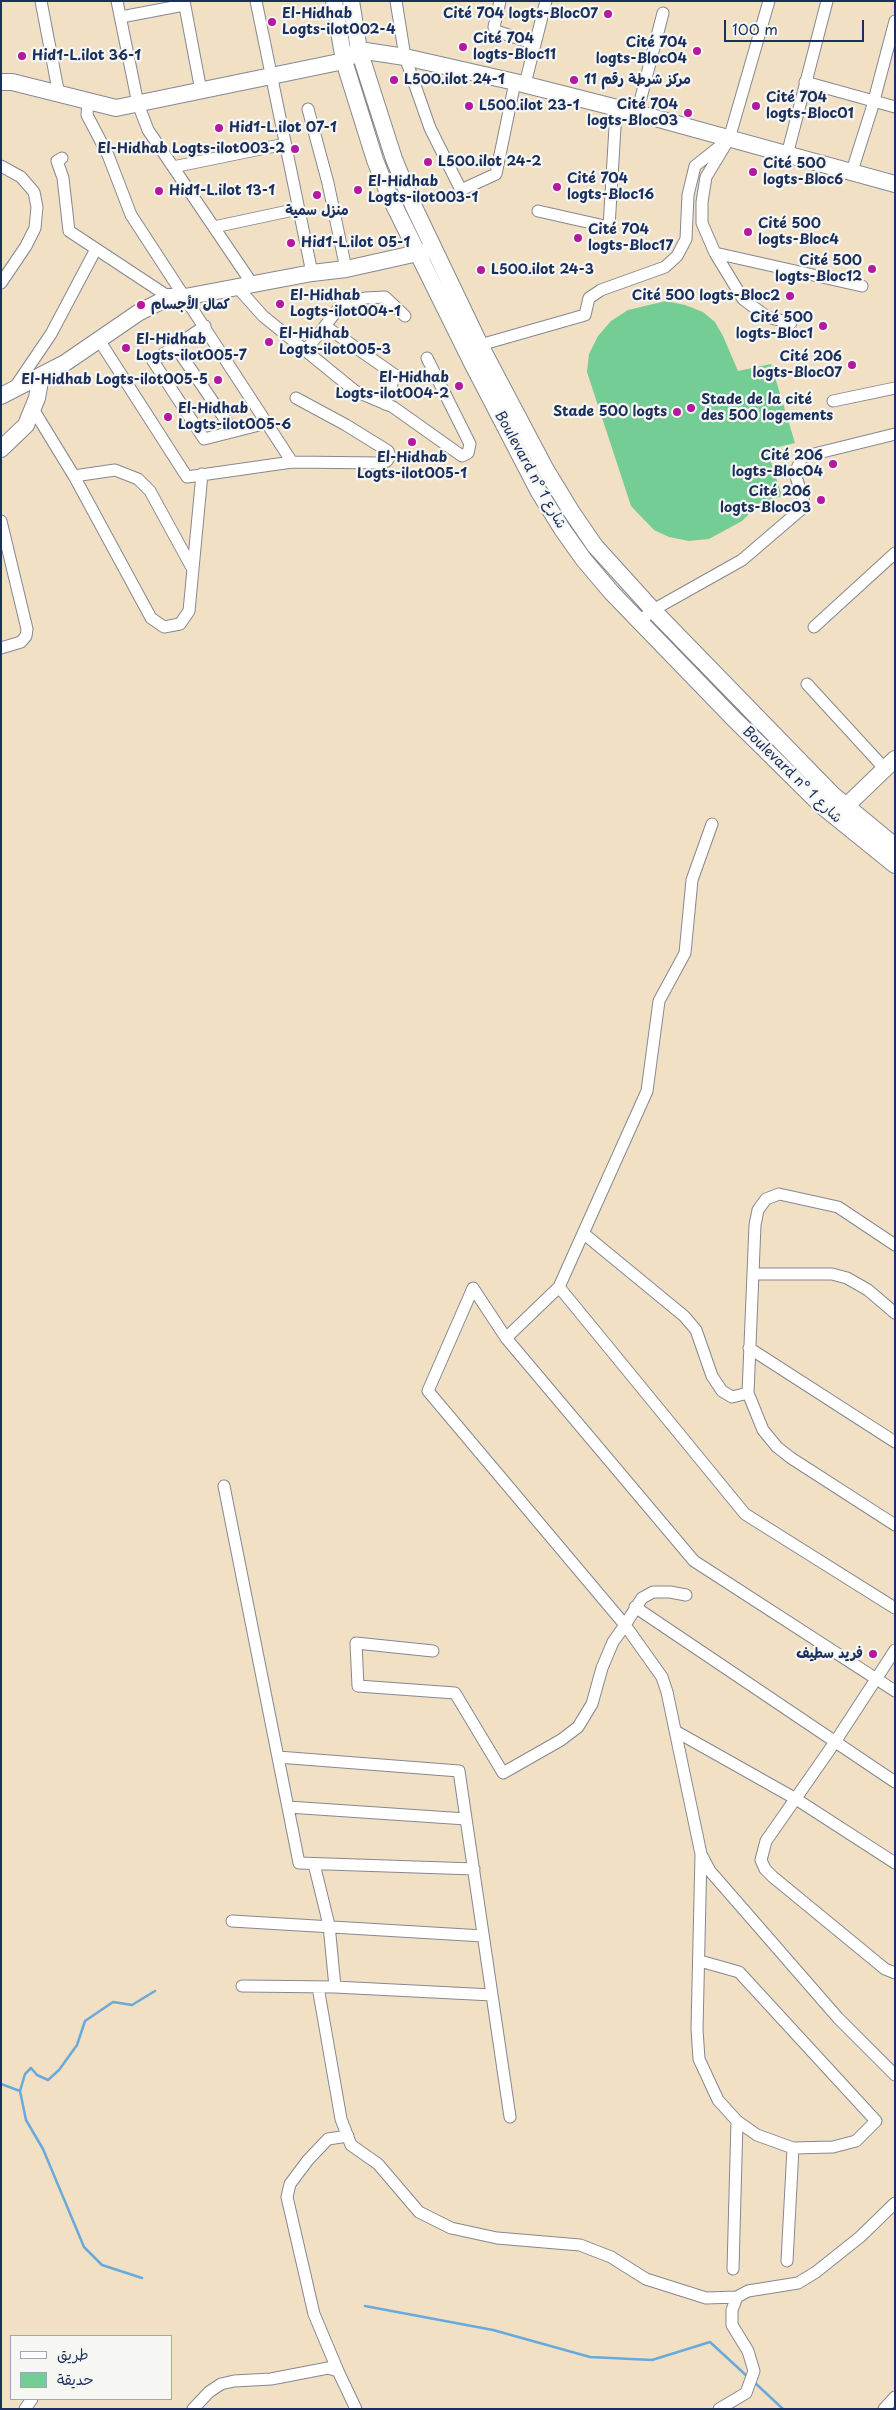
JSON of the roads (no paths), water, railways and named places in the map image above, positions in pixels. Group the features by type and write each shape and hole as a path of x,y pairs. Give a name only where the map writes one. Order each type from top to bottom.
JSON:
{"main road":[{"name":"Boulevard n° شارع 1","path":"334,1 344,61 375,160 417,255 539,492 584,560 639,622 895,865"},
{"name":"Boulevard n° شارع 1","path":"351,1 359,50 394,159 480,345 546,470 571,510 595,546 840,811 895,846"},
{"path":"1,82 12,82 116,108 344,61 359,50 405,57 520,83 620,108 895,184"},
{"path":"6,394 65,363 138,313 177,297 312,273 346,269 417,255 434,249"},
{"path":"1,449 21,432 33,409 41,376"},
{"path":"840,811 892,763"}],"street":[{"path":"41,1 59,95"},
{"path":"117,1 138,104 148,130 214,226 263,316 354,391 393,407 462,456 468,453 470,444 427,358"},
{"path":"256,1 312,273"},
{"path":"396,1 405,57 430,128 461,190 496,174 520,83 535,44 546,1"},
{"path":"500,1 494,27 496,31 535,44"},
{"path":"769,1 729,138 706,177 702,202 702,223 716,253 743,299 767,317 791,323"},
{"path":"787,155 826,1"},
{"path":"121,17 184,3 201,91"},
{"path":"637,113 663,13"},
{"path":"852,171 894,29"},
{"path":"804,82 895,107"},
{"path":"88,102 87,115 108,155 130,215 177,297 205,326 292,462"},
{"path":"538,211 609,227 615,128 620,108"},
{"path":"308,109 328,184 346,269"},
{"path":"480,345 584,315 589,298 601,290 665,266 677,256 686,239 688,195 695,166 729,138"},
{"path":"173,167 285,144"},
{"path":"62,158 57,161 63,178 69,231 177,297"},
{"path":"1,166 21,177 34,192 36,207 35,228 26,246 1,284"},
{"path":"214,226 298,209"},
{"path":"6,394 51,334 96,249"},
{"path":"716,253 862,286"},
{"path":"306,351 341,305 365,298 385,297 405,316"},
{"path":"205,326 153,361 204,439 267,423"},
{"path":"325,326 395,376 385,404"},
{"path":"99,340 187,477 292,462 381,463 387,461 390,456 388,451 355,430 296,398"},
{"path":"175,346 233,432"},
{"path":"833,401 895,388"},
{"path":"33,409 74,476 151,618 159,625 175,627 187,616 202,474"},
{"path":"639,622 653,610 742,560 805,506 795,473 802,457 895,434"},
{"path":"74,476 115,470 138,479 150,491 191,566"},
{"path":"1,521 27,629 26,636 21,642 1,648"},
{"path":"814,627 895,553"},
{"path":"807,684 892,763"},
{"path":"506,1338 559,1287 648,1091 659,1001 685,953 692,880 712,824"},
{"path":"895,1245 838,1207 779,1194 766,1199 758,1210 756,1225 748,1393 763,1430 777,1447 790,1458 895,1524"},
{"path":"583,1233 684,1316 696,1330 712,1376 722,1391 732,1397 748,1393"},
{"path":"754,1274 832,1274 847,1278 868,1290 895,1312"},
{"path":"559,1287 745,1514 895,1608"},
{"path":"700,1961 739,1972 876,2121 856,2141 833,2147 793,2148 757,2135 737,2121 718,2100 700,2059 697,2028 701,1854 677,1732 662,1677 625,1625 428,1391 472,1288 506,1338 694,1561 895,1691"},
{"path":"749,1348 895,1442"},
{"path":"224,1486 299,1863 474,1869"},
{"path":"433,1651 356,1642 358,1686 455,1693 503,1774 578,1727 592,1704 602,1668 614,1642 642,1598 653,1592 670,1592 686,1595"},
{"path":"635,1607 895,1782"},
{"path":"895,1650 835,1742 766,1841 761,1860 765,1868 885,1969 895,1973"},
{"path":"677,1732 796,1799 895,1862"},
{"path":"278,1757 459,1771 510,2117"},
{"path":"288,1807 466,1819"},
{"path":"701,1854 710,1871 838,2018 895,2075"},
{"path":"314,1864 329,1925 335,1987"},
{"path":"232,1921 329,1925 483,1936"},
{"path":"242,1986 335,1987 492,1995"},
{"path":"318,1987 341,2119 351,2145 378,2164 419,2212 451,2228 497,2238 580,2245 611,2257 646,2279 706,2298 737,2297 748,2291 798,2283 860,2237 895,2203"},
{"path":"733,2269 737,2121"},
{"path":"348,2136 328,2139 308,2160 290,2184 287,2197 314,2314 356,2409"},
{"path":"786,2261 793,2148"},
{"path":"719,2409 746,2393 754,2370 748,2351 732,2325 732,2310 737,2297"},
{"path":"193,2409 209,2392 234,2381 271,2379 328,2368 338,2371"},
{"path":"884,2409 895,2397"}],"waterway":[{"path":"1,2084 20,2091 25,2074 31,2068 37,2075 48,2080 59,2070 77,2045 85,2021 113,2002 132,2005 155,1991"},
{"path":"20,2091 26,2120 43,2149 84,2247 102,2265 142,2278"},
{"path":"365,2306 493,2330 590,2357 652,2360 710,2342 749,2378"},
{"path":"753,2381 783,2409"}],"place":[{"name":"Cité 704 logts-Bloc07","path":"608,14"},
{"name":"El-Hidhab Logts-ilot002-4","path":"272,22"},
{"name":"Cité 704 logts-Bloc11","path":"463,47"},
{"name":"Cité 704 logts-Bloc04","path":"697,51"},
{"name":"Hid1-L.ilot 36-1","path":"22,56"},
{"name":"L500.ilot 24-1","path":"394,80"},
{"name":"مركز شرطة رقم 11","path":"574,80"},
{"name":"L500.ilot 23-1","path":"469,106"},
{"name":"Cité 704 logts-Bloc01","path":"756,106"},
{"name":"Cité 704 logts-Bloc03","path":"688,113"},
{"name":"Hid1-L.ilot 07-1","path":"219,128"},
{"name":"El-Hidhab Logts-ilot003-2","path":"295,149"},
{"name":"L500.ilot 24-2","path":"428,162"},
{"name":"Cité 500 logts-Bloc6","path":"753,172"},
{"name":"Cité 704 logts-Bloc16","path":"557,187"},
{"name":"El-Hidhab Logts-ilot003-1","path":"358,190"},
{"name":"Hid1-L.ilot 13-1","path":"159,191"},
{"name":"منزل سمية","path":"317,195"},
{"name":"Cité 500 logts-Bloc4","path":"748,232"},
{"name":"Cité 704 logts-Bloc17","path":"578,238"},
{"name":"Hid1-L.ilot 05-1","path":"291,243"},
{"name":"Cité 500 logts-Bloc12","path":"872,269"},
{"name":"L500.ilot 24-3","path":"481,270"},
{"name":"Cité 500 logts-Bloc2","path":"790,296"},
{"name":"El-Hidhab Logts-ilot004-1","path":"280,304"},
{"name":"كمال الأجسام","path":"141,305"},
{"name":"Cité 500 logts-Bloc1","path":"823,326"},
{"name":"El-Hidhab Logts-ilot005-3","path":"269,342"},
{"name":"El-Hidhab Logts-ilot005-7","path":"126,348"},
{"name":"Cité 206 logts-Bloc07","path":"852,365"},
{"name":"El-Hidhab Logts-ilot005-5","path":"218,380"},
{"name":"El-Hidhab Logts-ilot004-2","path":"459,386"},
{"name":"Stade de la cité des 500 logements","path":"691,408"},
{"name":"Stade 500 logts","path":"677,412"},
{"name":"El-Hidhab Logts-ilot005-6","path":"168,417"},
{"name":"El-Hidhab Logts-ilot005-1","path":"412,442"},
{"name":"Cité 206 logts-Bloc04","path":"833,464"},
{"name":"Cité 206 logts-Bloc03","path":"821,500"},
{"name":"فريد سطيف","path":"873,1654"}]}
